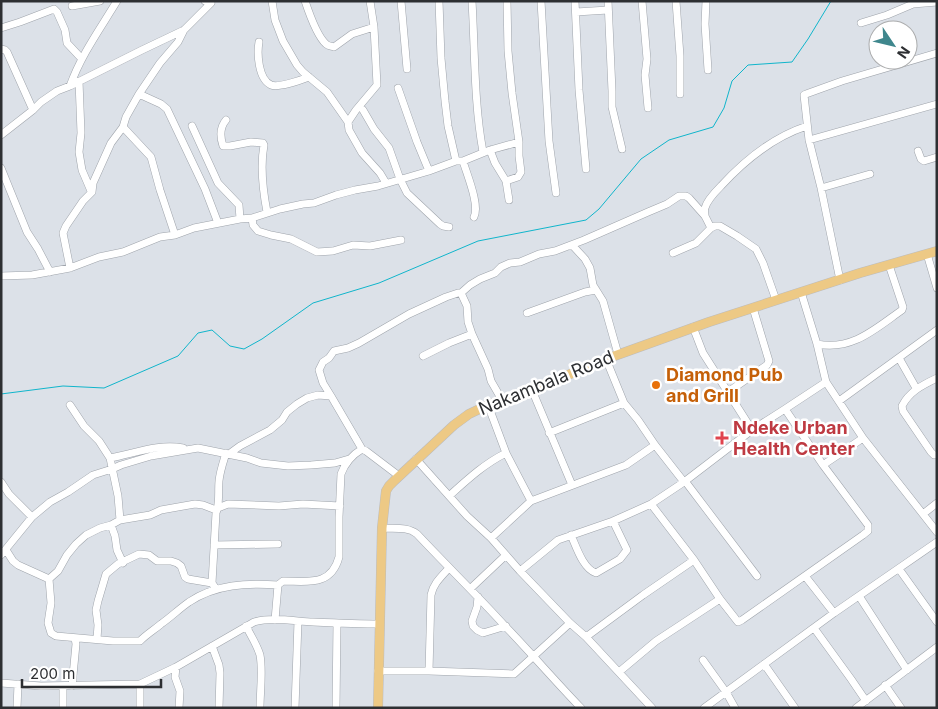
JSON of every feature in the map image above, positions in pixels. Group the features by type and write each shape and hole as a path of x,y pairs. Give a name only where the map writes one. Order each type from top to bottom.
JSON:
{"main road":[{"name":"Nakambala Road","path":"378,708 382,528 386,491 398,476 454,425 469,414 488,405 532,390 618,354 776,300 937,251"}],"street":[{"path":"72,6 100,1"},
{"path":"70,86 74,73 89,45 117,1"},
{"path":"272,1 275,20 282,41 297,65 326,92 348,122 349,130 362,153 380,173 386,183"},
{"path":"305,1 320,36 328,46 334,47 352,34 374,27"},
{"path":"348,122 377,85 374,27 370,1"},
{"path":"402,1 407,70"},
{"path":"439,1 441,58 448,126 459,161 473,195 476,210 474,217"},
{"path":"472,1 476,97 480,136 486,151 506,181 509,200"},
{"path":"506,181 520,174 519,142 508,51 507,1"},
{"path":"541,1 549,141 556,193"},
{"path":"575,1 579,90 586,169"},
{"path":"608,1 612,107 622,150"},
{"path":"642,1 647,59 645,75 648,108"},
{"path":"676,1 680,56 680,94"},
{"path":"706,1 705,24 708,70"},
{"path":"70,268 62,233 92,192 93,183 111,142 123,126 126,117 140,94 160,63 178,42 184,30 211,2"},
{"path":"861,23 914,4 937,2"},
{"path":"1,28 54,9 65,30 67,43 82,59"},
{"path":"576,12 608,10"},
{"path":"1,124 4,133 56,91 70,86 184,30"},
{"path":"260,42 258,60 263,77 269,84 272,86 287,84 308,76"},
{"path":"1,49 7,52 33,110"},
{"path":"840,280 809,140 804,98 806,94 842,81 937,53"},
{"path":"79,81 81,133 79,152 82,170 92,192"},
{"path":"398,88 429,171"},
{"path":"140,94 161,104 168,110 218,223"},
{"path":"809,140 937,104"},
{"path":"362,110 389,148 400,179 408,193 440,224 449,227"},
{"path":"226,120 221,127 223,146 252,142 263,143 264,145 262,154 263,195 267,212"},
{"path":"123,126 151,157 175,235"},
{"path":"192,126 218,184 238,205 240,219"},
{"path":"705,216 704,210 710,199 750,158 795,130 807,126"},
{"path":"1,276 32,276 70,268 99,257 124,252 160,237 314,203 344,192 378,186 429,171 486,151 519,142"},
{"path":"918,151 921,159 924,161 937,157"},
{"path":"1,168 28,232 50,272"},
{"path":"821,188 870,174"},
{"path":"398,476 362,449 323,383 319,370 323,362 334,351 359,343 409,314 446,296 458,292 461,293 470,285 501,267 570,246 667,204 679,196 689,198 705,216 712,228"},
{"path":"252,218 253,225 258,230 291,239 317,252 333,251 353,245 370,246 400,240"},
{"path":"673,253 696,243 712,228 720,226 756,249 764,263 776,300"},
{"path":"570,246 573,246 578,251 590,268 593,285 603,302 618,354"},
{"path":"927,254 937,288"},
{"path":"817,344 843,345 864,337 903,308 889,265"},
{"path":"526,313 585,292 596,290"},
{"path":"801,292 826,382 863,438 937,532"},
{"path":"461,293 467,306 468,322 472,334 488,369 491,381 502,400"},
{"path":"728,392 767,366 769,361 753,308"},
{"path":"693,327 703,353 752,430"},
{"path":"839,401 937,330"},
{"path":"423,356 472,334"},
{"path":"899,358 916,388"},
{"path":"606,359 624,403 757,576"},
{"path":"937,378 916,388 902,406 903,411 931,452 937,454"},
{"path":"520,571 558,540 613,521 651,504 752,430 826,382"},
{"path":"532,390 572,485"},
{"path":"214,586 214,545 219,482 221,467 228,454 270,430 282,420 287,412 307,398 318,394 332,396"},
{"path":"549,433 624,403"},
{"path":"70,405 110,458 117,490 120,520"},
{"path":"488,405 506,453 531,501"},
{"path":"651,504 738,622 868,532 868,525 823,465 785,409"},
{"path":"823,465 863,438"},
{"path":"491,538 531,501 626,465 655,445"},
{"path":"110,458 131,452 168,447 188,450"},
{"path":"48,579 18,565 4,553 32,517 50,502 93,475 151,456 198,448 247,458 261,463 288,466 327,464 349,459"},
{"path":"97,640 96,610 106,574 118,564 140,554 149,554 157,561 177,563 188,579 214,586 242,584 278,585 283,581 320,580 326,577 333,570 339,557 341,474 349,459 362,449"},
{"path":"449,496 491,460 506,453"},
{"path":"416,460 467,516 491,538 520,571 586,637 652,708"},
{"path":"1,482 9,494 32,517"},
{"path":"923,514 937,503"},
{"path":"48,579 58,571 67,555 86,535 120,520 195,504 217,509 228,504 340,506"},
{"path":"571,535 582,560 591,571 596,573 620,559 628,550 613,521"},
{"path":"112,525 117,550 123,563"},
{"path":"382,528 408,529 417,534 506,626 581,708"},
{"path":"704,708 834,613 937,542"},
{"path":"214,545 278,544"},
{"path":"470,588 506,555"},
{"path":"586,637 694,560"},
{"path":"429,671 431,596 435,584 449,568"},
{"path":"899,568 937,622"},
{"path":"805,576 834,613"},
{"path":"48,579 51,603 48,623 51,633 56,636 130,642 140,640 191,600 214,586"},
{"path":"275,620 278,585"},
{"path":"859,596 907,670"},
{"path":"478,597 472,621 473,626 483,633 506,626"},
{"path":"619,672 656,641 720,598"},
{"path":"1,683 41,686 140,684 176,667 246,626 260,620 380,624"},
{"path":"295,708 298,621"},
{"path":"378,671 514,674 570,623"},
{"path":"336,708 337,624"},
{"path":"246,626 260,656 260,708"},
{"path":"814,628 866,701"},
{"path":"72,686 75,638"},
{"path":"212,646 220,673 219,708"},
{"path":"856,708 937,647"},
{"path":"703,660 735,708"},
{"path":"764,664 795,708"},
{"path":"176,667 175,677 180,691 180,708"},
{"path":"17,708 18,684"},
{"path":"140,684 140,708"},
{"path":"63,686 63,708"},
{"path":"885,686 901,708"}],"waterway":[{"path":"1,394 63,386 104,388 178,356 198,333 212,330 230,346 244,349 262,339 313,303 379,283 478,241 586,220 599,209 641,159 669,140 713,127 724,108 732,81 748,65 792,62 831,1"}],"place":[{"name":"Diamond Pub and Grill","path":"656,385"},
{"name":"Ndeke Urban Health Center","path":"722,438"}]}
